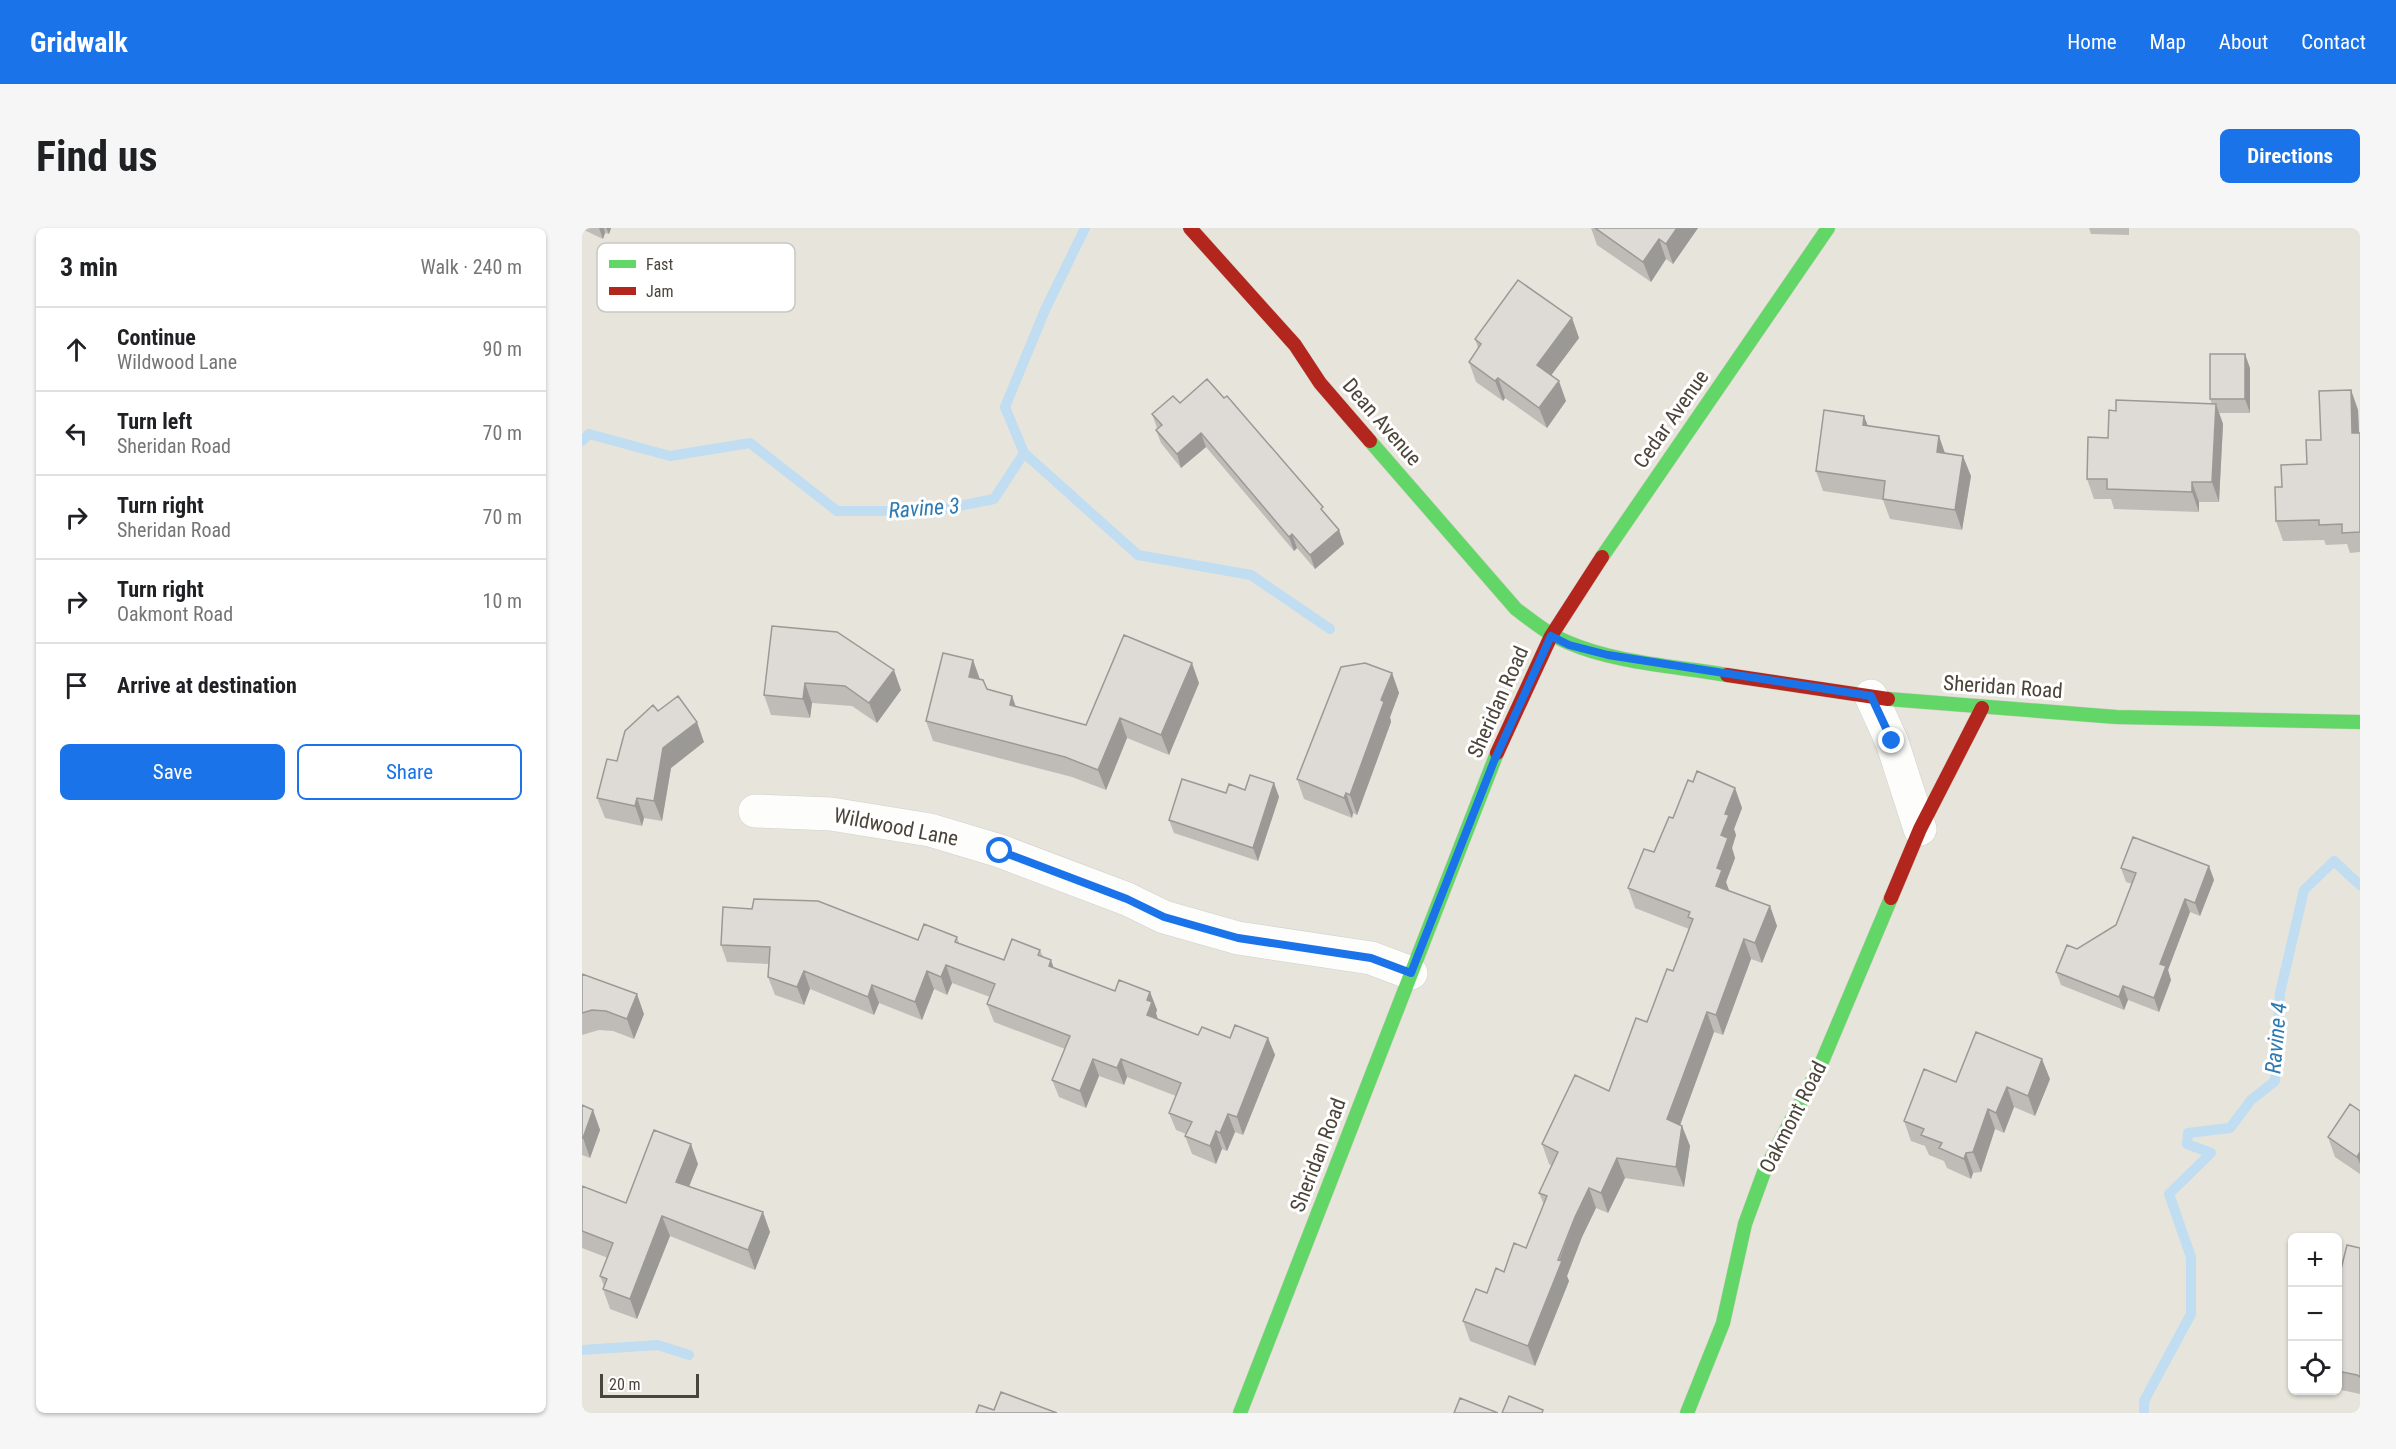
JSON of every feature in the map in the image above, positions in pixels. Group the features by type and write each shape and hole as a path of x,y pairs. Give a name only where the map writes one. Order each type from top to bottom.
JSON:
{"street":[{"name":"Dean Avenue","path":"1190,228 1295,345 1320,383 1516,609 1551,636"},
{"name":"Cedar Avenue","path":"1551,636 1589,575 1828,228"},
{"name":"Sheridan Road","path":"1240,1413 1494,761 1551,636 1569,645 1608,655 1871,696 1982,708 2239,722 2360,722"},
{"path":"1871,696 1892,741 1920,829"},
{"name":"Oakmont Road","path":"1687,1413 1723,1323 1745,1224 1764,1172 1821,1064 1920,829 1982,708"},
{"name":"Wildwood Lane","path":"755,811 831,814 930,830 1000,851 1127,899 1164,917 1238,938 1371,958 1411,973"}],"shaded area":[{"path":"582,228 2360,228 2360,1413 582,1413"}],"building":[{"path":"1595,228 1677,228 1666,244 1659,239 1643,262"},
{"path":"1518,280 1572,318 1537,365 1559,381 1539,408 1498,378 1495,381 1469,362 1481,344 1475,339"},
{"path":"2210,354 2245,354 2245,399 2210,399"},
{"path":"1207,379 1224,398 1227,396 1323,507 1321,509 1339,530 1310,555 1292,534 1289,537 1201,433 1177,454 1156,430 1162,425 1152,414 1173,396 1180,403"},
{"path":"2351,390 2352,433 2360,433 2360,532 2342,533 2342,524 2319,525 2319,520 2276,521 2275,487 2282,487 2281,465 2307,464 2306,440 2321,440 2319,391"},
{"path":"2116,400 2216,404 2212,482 2192,482 2192,492 2107,489 2107,479 2087,479 2088,437 2108,438 2109,410 2116,411"},
{"path":"1824,410 1864,416 1863,425 1939,436 1937,452 1963,456 1955,510 1883,499 1885,481 1816,471"},
{"path":"772,626 837,632 894,670 869,703 845,686 805,683 803,699 764,695"},
{"path":"1124,635 1192,663 1161,735 1120,718 1098,770 1065,757 926,721 943,653 973,660 969,677 983,680 987,689 1012,696 1010,705 1086,725"},
{"path":"1365,663 1392,673 1381,700 1384,702 1350,795 1346,793 1344,798 1297,779 1341,667"},
{"path":"678,696 697,722 663,748 654,801 637,798 635,806 597,798 607,759 617,761 625,731 653,705 658,711"},
{"path":"1697,771 1735,788 1725,814 1729,815 1721,835 1728,838 1717,868 1722,870 1716,886 1770,906 1755,943 1744,939 1716,1015 1707,1012 1667,1119 1682,1126 1676,1167 1617,1158 1601,1193 1589,1188 1558,1260 1562,1261 1528,1346 1463,1321 1476,1289 1487,1293 1496,1268 1504,1272 1514,1243 1526,1248 1547,1196 1539,1193 1558,1152 1542,1144 1575,1075 1609,1091 1636,1018 1647,1022 1667,969 1673,971 1693,919 1688,917 1690,912 1628,888 1644,849 1654,852 1669,817 1673,818 1688,780 1693,782"},
{"path":"1250,775 1274,783 1253,848 1169,820 1182,779 1226,793 1229,784 1245,790"},
{"path":"2133,837 2209,866 2195,903 2185,899 2160,964 2166,966 2154,998 2123,986 2119,997 2056,972 2067,945 2077,949 2116,925 2136,873 2121,868"},
{"path":"754,899 818,901 918,940 924,924 957,937 955,942 1004,960 1012,939 1040,950 1038,955 1051,960 1049,966 1115,991 1119,980 1150,992 1147,1000 1152,1002 1147,1015 1198,1035 1202,1027 1230,1038 1235,1025 1268,1038 1237,1117 1228,1114 1220,1133 1216,1131 1210,1146 1185,1136 1192,1122 1169,1113 1181,1083 1121,1059 1117,1068 1093,1059 1080,1091 1052,1080 1070,1036 987,1004 995,984 946,965 941,977 927,971 915,1002 872,985 868,997 804,971 797,987 768,977 770,947 721,945 723,907 752,909"},
{"path":"582,974 637,994 627,1019 606,1011 592,1010 582,1013"},
{"path":"1976,1032 2042,1059 2028,1096 2007,1087 1996,1113 1988,1109 1973,1152 1966,1153 1964,1159 1939,1148 1942,1143 1921,1135 1924,1129 1904,1121 1924,1069 1956,1082"},
{"path":"2350,1104 2360,1111 2360,1152 2357,1157 2328,1137"},
{"path":"582,1105 593,1110 583,1138 582,1138"},
{"path":"654,1130 691,1144 676,1182 763,1212 748,1250 662,1216 630,1299 603,1289 607,1279 600,1276 613,1243 582,1231 582,1186 626,1203"},
{"path":"2347,1245 2360,1248 2360,1377 2342,1372 2342,1265"},
{"path":"1001,1392 1057,1413 976,1413 979,1405 994,1410"},
{"path":"1509,1396 1543,1410 1542,1413 1502,1413"},
{"path":"1460,1398 1498,1413 1454,1413"}],"waterway":[{"name":"Ravine 3","path":"582,441 589,434 670,456 750,443 837,511 934,511 994,499 1024,453 1005,407 1045,310 1085,228"},
{"path":"1024,453 1138,555 1251,575 1330,629"},
{"name":"Ravine 4","path":"2144,1413 2144,1401 2191,1314 2191,1257 2169,1194 2211,1153 2187,1144 2188,1133 2230,1128 2251,1100 2275,1081 2280,993 2304,890 2334,861 2360,885"},
{"path":"582,1350 658,1345 689,1355"}],"traffic: fast":[{"path":"1602,557 1828,228"},
{"path":"1370,441 1516,609 1547,631 1567,642 1605,655 1727,675"},
{"path":"1888,699 2116,717 2360,722"},
{"path":"1240,1413 1497,753"},
{"path":"1687,1413 1723,1323 1745,1224 1764,1172 1821,1064 1891,898"}],"traffic: jam":[{"path":"1190,228 1295,345 1320,383 1370,441"},
{"path":"1497,753 1551,636 1602,557"},
{"path":"1727,675 1888,699"},
{"path":"1891,898 1920,829 1982,708"}],"route":[{"path":"1000,851 1127,899 1164,917 1238,938 1371,958 1411,973 1494,761 1551,636 1569,645 1608,655 1871,696 1892,741"}]}
